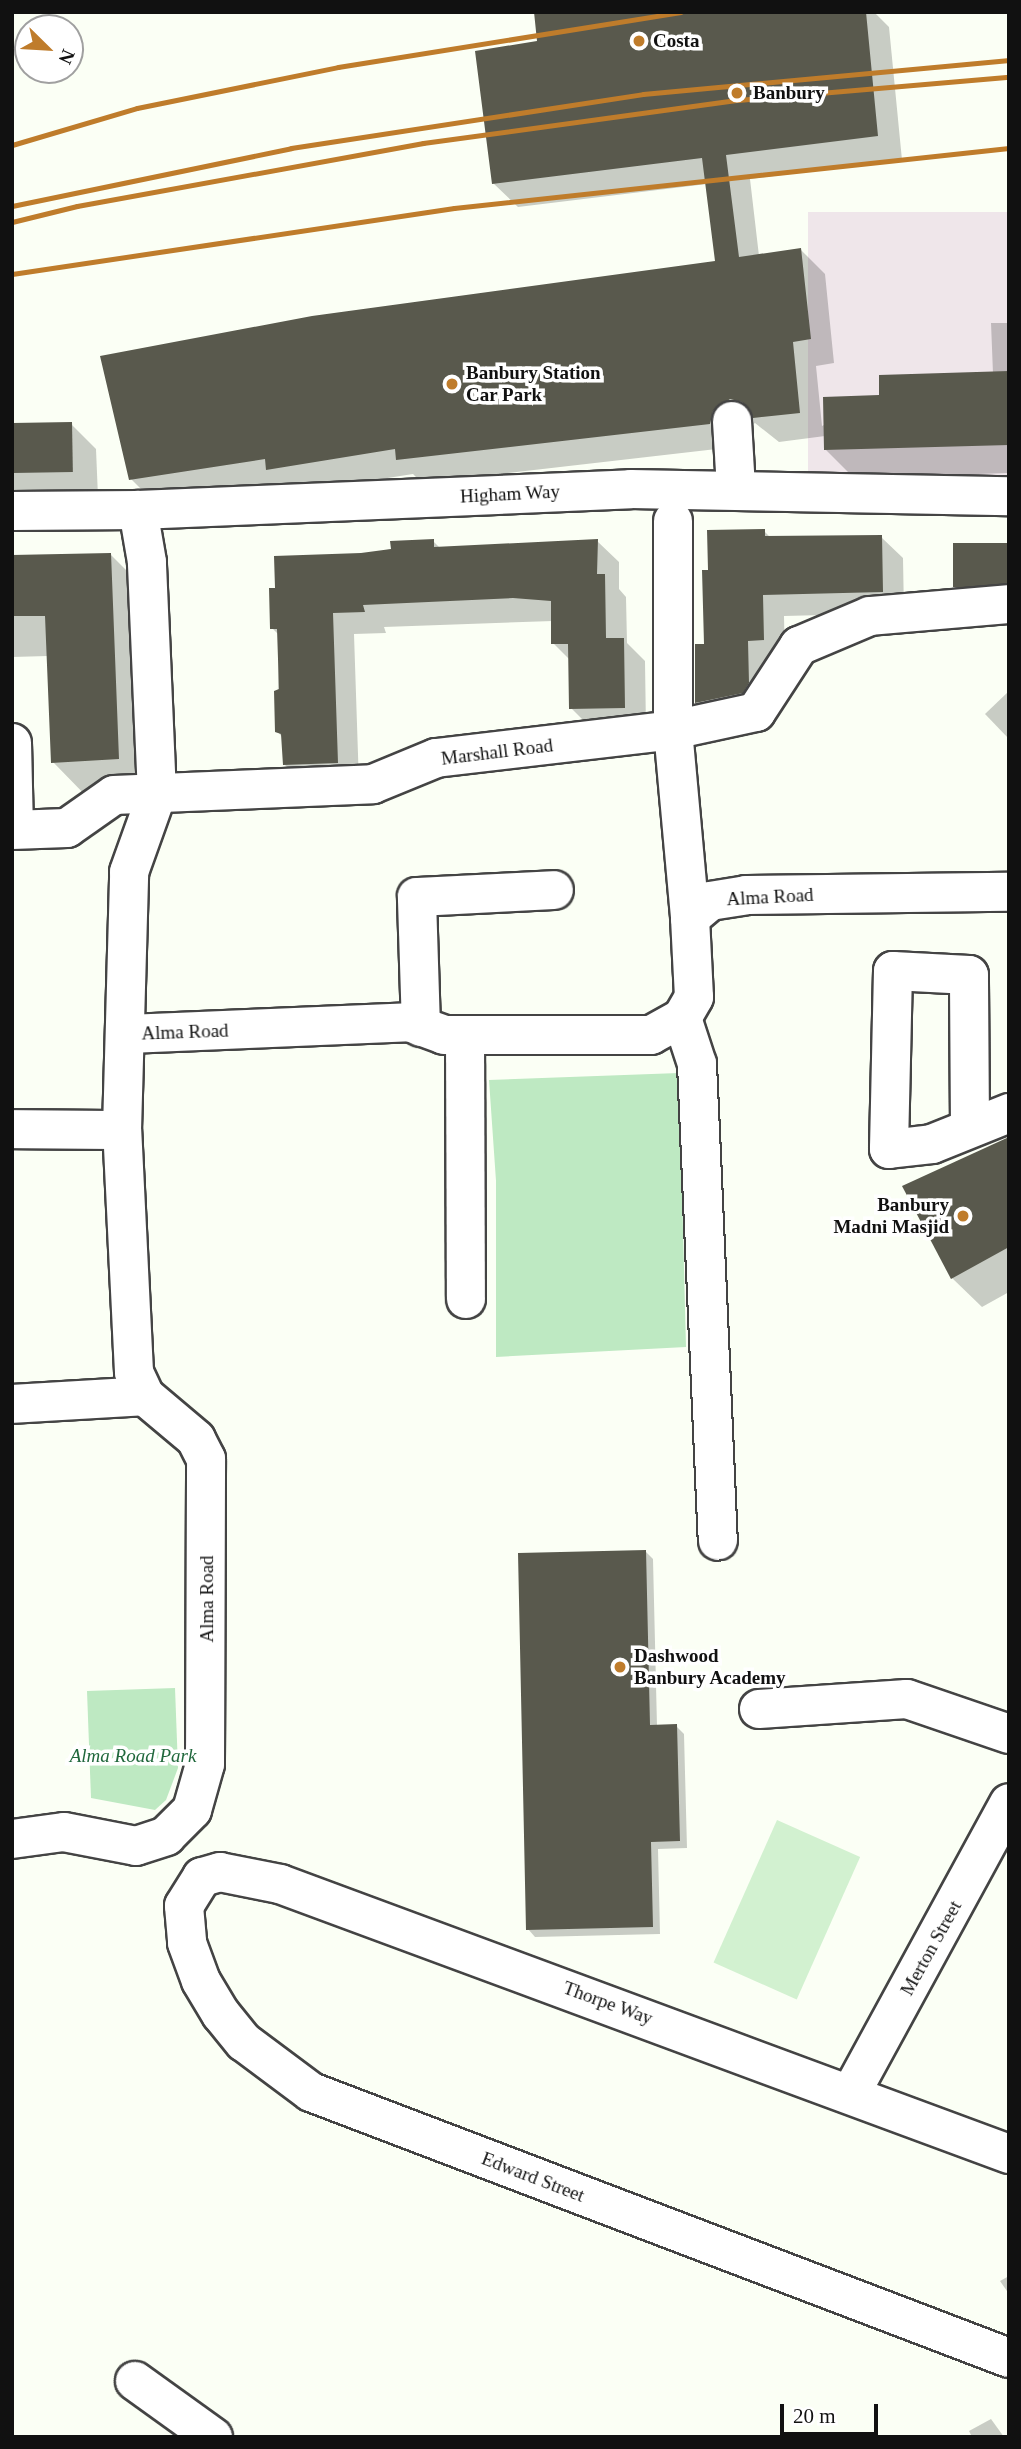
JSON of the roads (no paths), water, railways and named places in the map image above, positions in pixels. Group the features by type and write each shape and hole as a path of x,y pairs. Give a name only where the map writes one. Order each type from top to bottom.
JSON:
{"street":[{"path":"732,421 736,489"},
{"name":"Higham Way","path":"12,510 138,510 631,489 1009,496"},
{"path":"128,1034 129,872 157,794 147,562 138,510"},
{"path":"673,522 673,730 690,918 694,997 682,1018 697,1064 718,1541"},
{"name":"Marshall Road","path":"12,743 13,830 67,828 114,795 373,784 398,761 673,730 756,712 799,646 870,616 1009,604"},
{"path":"421,1027 417,897 554,890"},
{"name":"Alma Road","path":"690,918 710,901 746,895 1009,892"},
{"path":"970,1126 970,975 893,971 889,1149 932,1144 970,1126 1009,1113"},
{"name":"Alma Road","path":"12,1839 64,1832 136,1846 166,1836 192,1810 205,1764 208,1709 206,1459 196,1439 145,1396 134,1372 121,1130 128,1034 409,1022 444,1035 651,1035 682,1018"},
{"path":"465,1035 466,1299"},
{"path":"12,1129 121,1130"},
{"path":"12,1404 145,1396"},
{"path":"759,1709 907,1699 1009,1734"},
{"name":"Merton Street","path":"851,2093 1009,1803"},
{"name":"Thorpe Way","path":"202,1877 220,1871 280,1884 851,2093 1009,2154"},
{"name":"Edward Street","path":"202,1877 190,1890 183,1924 201,1981 244,2042 312,2092 1009,2358"},
{"path":"135,2381 213,2437"}],"railway":[{"path":"12,145 137,108 338,67 681,12"},
{"path":"12,206 291,148 643,94 1009,60"},
{"path":"12,222 77,206 423,143 738,100 1009,77"},
{"path":"12,274 454,208 1009,148"}],"place":[{"name":"Costa","path":"639,41"},
{"name":"Banbury","path":"737,93"},
{"name":"Banbury Station Car Park","path":"452,384"},
{"name":"Banbury Madni Masjid","path":"963,1216"},
{"name":"Dashwood Banbury Academy","path":"620,1667"}],"park label":[{"name":"Alma Road Park","path":"133,1756"}]}
